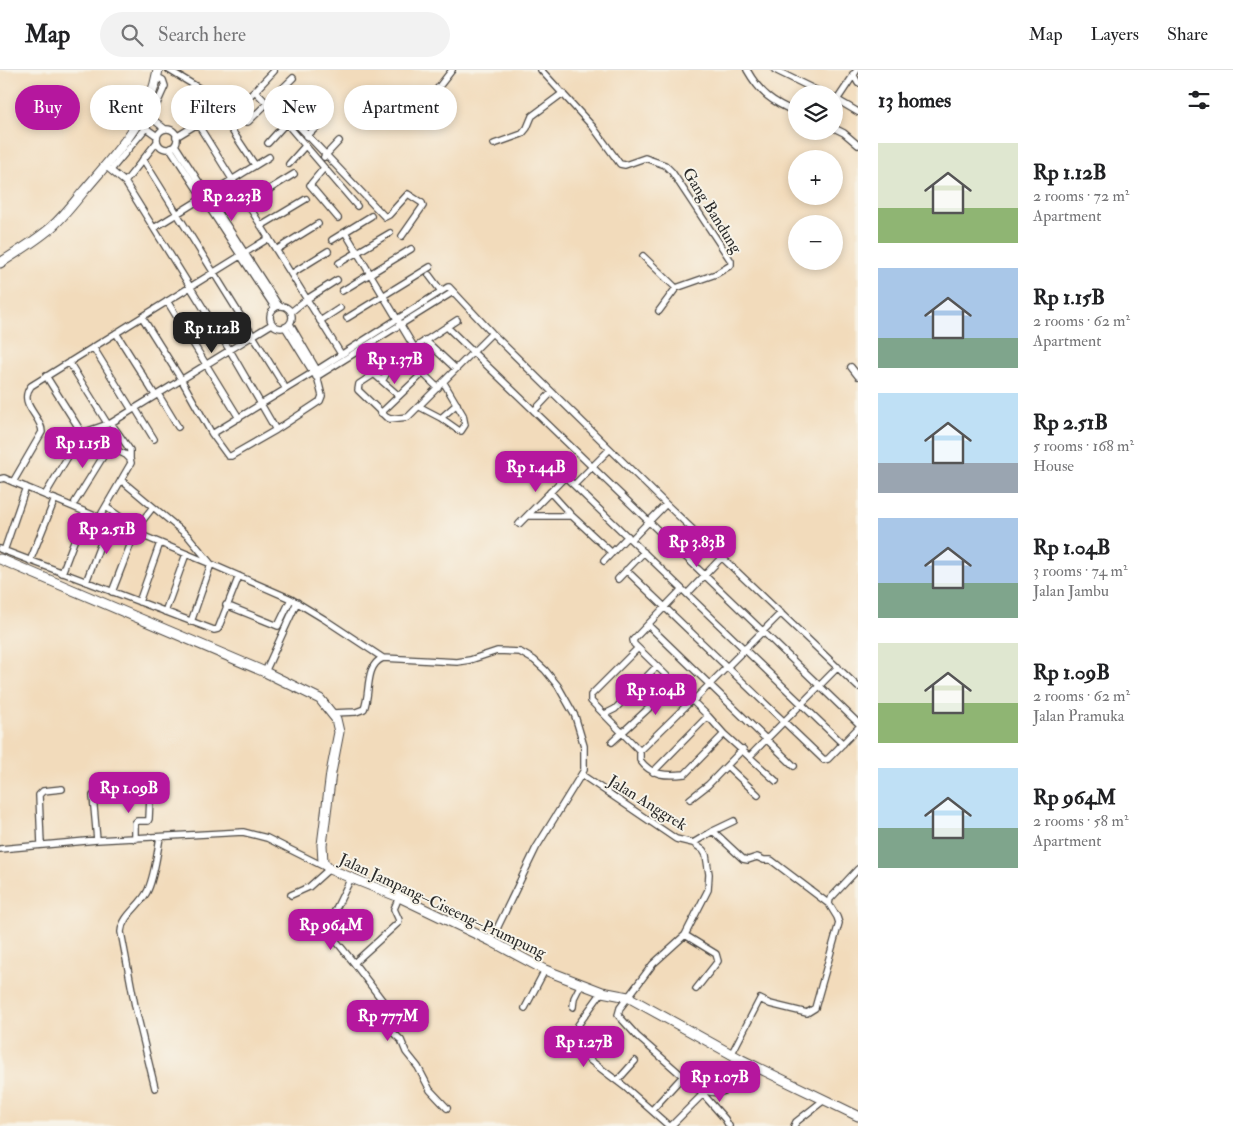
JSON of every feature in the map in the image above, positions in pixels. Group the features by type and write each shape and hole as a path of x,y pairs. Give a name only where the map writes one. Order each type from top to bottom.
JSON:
{"main road":[{"path":"0,263 48,230 108,168 133,130"},
{"path":"1,553 315,696 332,713"},
{"name":"Jalan Jampang–Ciseeng–Prumpung","path":"332,713 336,719 339,732 331,772 322,856 323,862 329,869 399,897 491,941 545,970 602,992 628,998 742,1060 858,1116"}],"street":[{"path":"169,70 194,85"},
{"path":"441,85 452,70"},
{"name":"Gang Bandung","path":"541,70 593,127 620,164 645,158 670,169 731,261 731,265 722,272 676,288"},
{"path":"747,70 757,86 768,97 788,109"},
{"path":"775,70 806,85"},
{"path":"264,97 255,91 274,71"},
{"path":"855,72 858,83"},
{"path":"843,88 855,72"},
{"path":"286,85 293,78"},
{"path":"494,144 522,134 532,116 563,94"},
{"path":"843,103 858,111"},
{"path":"254,116 264,107"},
{"path":"161,126 173,131 176,137"},
{"path":"125,182 157,139 160,132 165,129"},
{"path":"144,130 108,168 125,182 229,349 276,430"},
{"path":"148,130 157,139 162,148 172,146"},
{"path":"172,146 176,137 187,130"},
{"path":"202,130 341,354"},
{"path":"232,130 255,165"},
{"path":"268,144 280,130"},
{"path":"294,130 305,146 357,206"},
{"path":"299,130 385,217 408,194 422,203 423,206 402,236"},
{"path":"307,136 313,130"},
{"path":"843,132 858,144"},
{"path":"319,162 339,141"},
{"path":"172,146 277,307"},
{"path":"289,164 305,146"},
{"path":"154,228 269,157"},
{"path":"143,159 286,390"},
{"path":"324,168 310,185 338,218"},
{"path":"247,202 294,174"},
{"path":"262,226 306,198"},
{"path":"332,240 371,216"},
{"path":"276,250 318,224"},
{"path":"345,232 414,347"},
{"path":"339,263 390,233"},
{"path":"13,482 42,432 42,426 29,406 27,391 31,386 269,238"},
{"path":"342,292 411,250"},
{"path":"291,274 328,251"},
{"path":"643,256 676,288 659,311"},
{"path":"347,318 430,267"},
{"path":"429,274 441,291"},
{"path":"291,312 306,299 337,280"},
{"path":"212,434 286,390 317,375 399,322 448,287 492,333 666,504 858,687"},
{"path":"317,375 341,354 453,292"},
{"path":"167,301 240,418"},
{"path":"277,307 288,308 291,312 292,316 288,326"},
{"path":"272,324 270,316 277,307"},
{"path":"320,321 340,308"},
{"path":"142,317 225,455 231,456 276,430 320,401 322,396 317,375 288,326"},
{"path":"457,320 359,384 358,388 390,419 408,417 492,333"},
{"path":"45,495 82,433 109,423 272,324"},
{"path":"272,324 281,328 288,326"},
{"path":"447,326 858,724"},
{"path":"116,333 178,427"},
{"path":"426,340 456,370"},
{"path":"93,347 154,439"},
{"path":"404,354 438,388"},
{"path":"382,381 396,359"},
{"path":"69,362 109,423 130,450 131,463 102,513"},
{"path":"852,367 858,376"},
{"path":"382,412 423,373"},
{"path":"374,374 399,396"},
{"path":"46,376 82,433 126,455 130,459"},
{"path":"420,407 458,430 463,430 466,425 463,415 444,382"},
{"path":"534,411 552,392"},
{"path":"441,418 457,404"},
{"path":"75,502 109,447"},
{"path":"574,485 610,449"},
{"path":"554,464 843,744"},
{"path":"519,524 566,476"},
{"path":"0,479 4,478 55,499 294,601 383,658"},
{"path":"122,480 188,536 211,564"},
{"path":"26,487 1,553 30,560 216,630 239,576"},
{"path":"550,492 572,516 612,553"},
{"path":"30,560 55,499"},
{"path":"604,561 649,522 666,504"},
{"path":"106,507 135,527 139,525 153,507"},
{"path":"62,573 85,512"},
{"path":"528,516 572,516"},
{"path":"86,582 109,522"},
{"path":"112,592 136,533"},
{"path":"139,602 160,543"},
{"path":"618,579 644,552"},
{"path":"165,612 186,554"},
{"path":"722,557 665,608 633,642 724,734 743,749 776,781"},
{"path":"191,622 211,564"},
{"path":"626,570 824,760 828,759 858,728"},
{"path":"265,672 294,601"},
{"path":"226,605 278,626 294,601"},
{"path":"640,750 728,668 781,613"},
{"path":"648,625 794,766"},
{"path":"638,649 591,695 591,701 640,750 640,760 653,772 670,776 685,774 724,734"},
{"path":"332,713 356,712 364,708 368,696 370,673 377,661 383,658 457,662 470,660 497,651 514,651 520,652 534,660 558,686 575,716 584,746 585,764 582,775 536,848 491,941"},
{"path":"606,714 615,709 656,667"},
{"path":"750,756 818,685 838,667"},
{"path":"612,742 624,733 675,684"},
{"path":"653,772 708,716"},
{"path":"690,799 704,790 743,749"},
{"path":"727,766 758,795"},
{"name":"Jalan Anggrek","path":"582,775 676,839 694,843 703,850 706,856 708,890 686,935 649,969 618,1012 620,1018 683,1076"},
{"path":"41,845 39,795 43,791 62,789"},
{"path":"93,796 97,840"},
{"path":"136,839 135,823 137,821 148,821 149,819 150,796"},
{"path":"694,843 734,821"},
{"path":"713,831 743,859 748,860 758,857 764,860 771,860 829,904 839,923 815,1008 807,1013 770,1004 760,999 732,1053"},
{"path":"0,849 97,840 243,832 267,838 329,869 309,887 291,895"},
{"path":"155,1088 135,1006 121,932 124,920 141,902 154,875 160,837"},
{"path":"829,904 830,899 858,869"},
{"path":"351,878 328,925 328,931 391,1012 392,1014 386,1023 387,1027 401,1040 406,1052 418,1067 430,1090 447,1108"},
{"path":"354,963 398,923 398,917 394,909 399,897"},
{"path":"686,935 716,954 718,960 696,989"},
{"path":"525,1008 545,970"},
{"path":"573,1007 574,998 582,984"},
{"path":"602,992 578,1025 582,1030 580,1037 573,1045 574,1048 617,1081 670,1126 706,1091 714,1093 724,1092 728,1089 742,1060"},
{"path":"617,1081 634,1061"},
{"path":"652,1110 683,1076 703,1094 726,1119 729,1126"},
{"path":"794,1126 796,1122 824,1100"}]}
